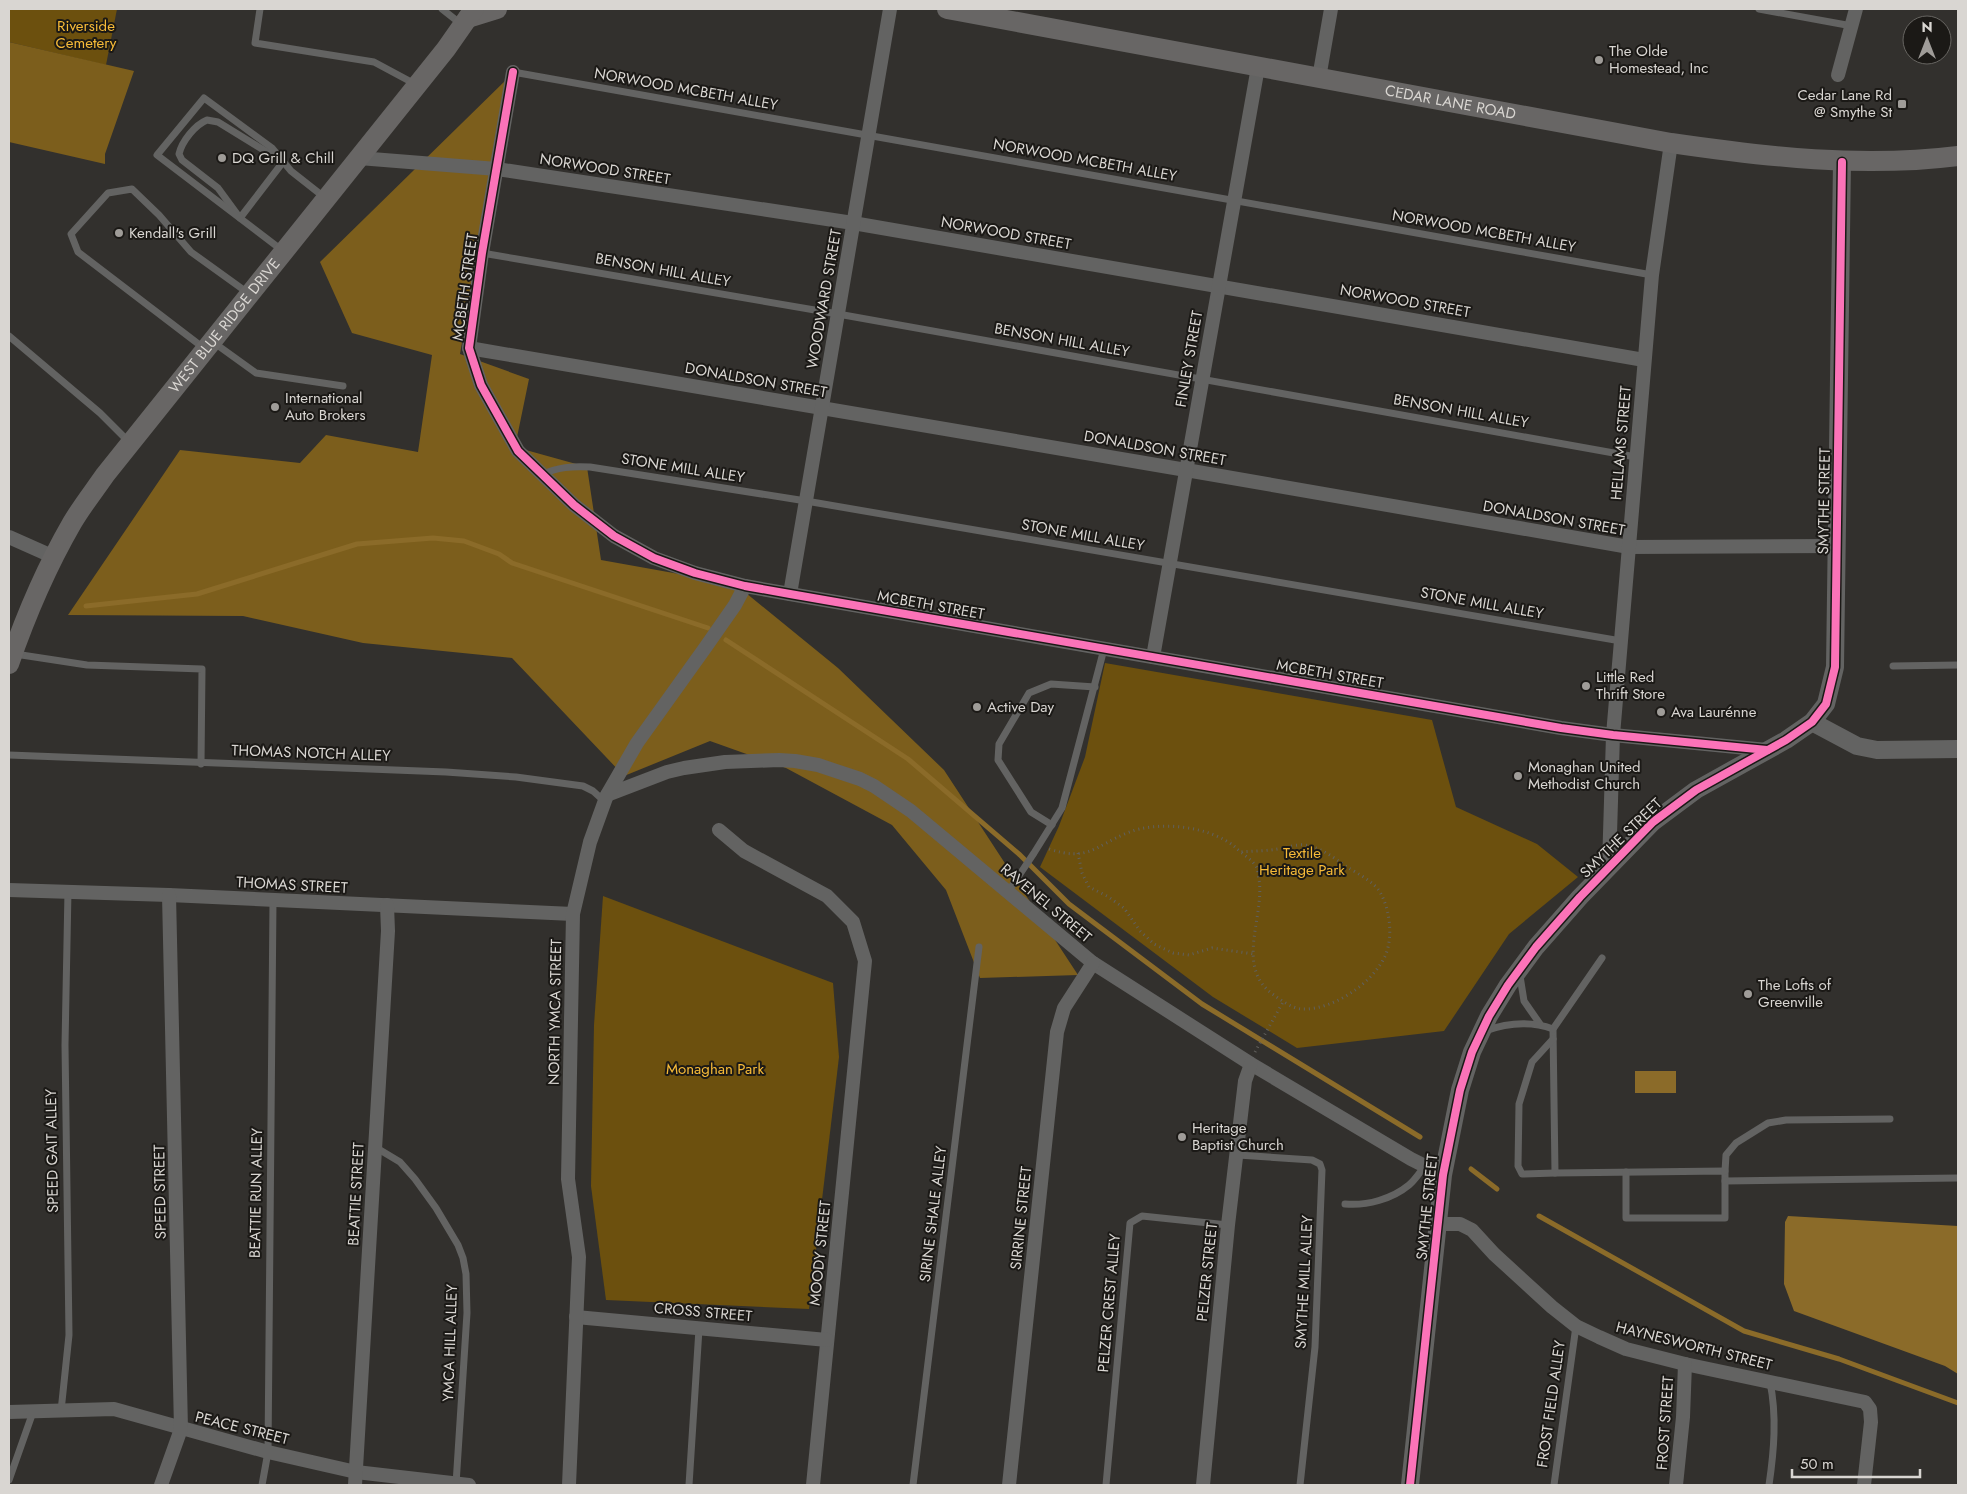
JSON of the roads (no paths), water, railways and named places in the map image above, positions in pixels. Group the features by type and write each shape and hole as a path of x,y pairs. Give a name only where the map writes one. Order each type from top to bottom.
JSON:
{"main road":[{"path":"469,18 496,9"},
{"name":"CEDAR LANE ROAD","path":"947,9 1671,143 1758,156 1842,162 1958,156"},
{"name":"WEST BLUE RIDGE DRIVE","path":"11,658 33,598 54,557 73,521 105,475 327,199 469,18"}],"street":[{"name":"WOODWARD STREET","path":"790,594 890,9"},
{"path":"1319,78 1331,9"},
{"path":"1838,75 1856,9"},
{"name":"FINLEY STREET","path":"1153,657 1258,67"},
{"name":"MCBETH STREET","path":"513,72 482,253 470,348 481,385 518,451 574,505 614,536 635,549 695,574 790,594 1561,728 1767,750"},
{"name":"HELLAMS STREET","path":"1609,867 1613,735 1644,360 1652,275 1671,143"},
{"name":"NORWOOD STREET","path":"359,158 497,169 853,223 1644,360"},
{"name":"SMYTHE STREET","path":"1410,1485 1443,1175 1460,1090 1472,1052 1481,1032 1494,1008 1536,947 1653,822 1696,790 1786,740 1812,722 1826,704 1835,667 1842,162"},
{"name":"DONALDSON STREET","path":"470,348 1186,470 1628,548 1837,546"},
{"path":"9,537 54,557"},
{"name":"NORTH YMCA STREET","path":"569,1485 578,1257 568,1178 574,914 590,842 606,799 637,743 735,605 745,586"},
{"path":"1812,722 1857,746 1877,750 1958,749"},
{"name":"RAVENEL STREET","path":"606,799 684,768 725,762 779,760 818,765 847,774 874,786 911,811 1093,963 1251,1064 1443,1175"},
{"name":"MOODY STREET","path":"719,830 744,851 826,896 853,922 865,961 813,1485"},
{"name":"THOMAS STREET","path":"9,890 169,895 574,914"},
{"name":"SPEED STREET","path":"161,1485 181,1429 169,895"},
{"name":"BEATTIE STREET","path":"356,1479 388,931 387,905"},
{"name":"SIRRINE STREET","path":"1009,1485 1057,1032 1064,1008 1093,963"},
{"name":"PELZER STREET","path":"1204,1485 1228,1225 1238,1154 1245,1082 1251,1064"},
{"name":"HAYNESWORTH STREET","path":"1439,1224 1460,1224 1472,1230 1494,1254 1552,1307 1576,1326 1626,1349 1685,1364 1865,1402 1870,1408 1871,1422 1864,1485"},
{"name":"CROSS STREET","path":"576,1317 827,1340"},
{"name":"FROST STREET","path":"1676,1485 1683,1417 1685,1364"},
{"name":"PEACE STREET","path":"9,1412 114,1409 356,1479 460,1485"}],"lane":[{"path":"260,9 254,43 374,62 417,86"},
{"path":"442,9 469,18"},
{"path":"1759,9 1852,26"},
{"name":"NORWOOD MCBETH ALLEY","path":"513,72 1652,275"},
{"path":"284,252 157,155 204,98 272,148 291,171 327,199"},
{"path":"240,218 218,188 182,160 179,154 181,147 200,123 207,120 218,122 283,162"},
{"path":"240,218 283,162"},
{"path":"250,295 191,252 159,215 132,189 108,193 72,234 78,252 209,345 256,373 343,386"},
{"name":"BENSON HILL ALLEY","path":"482,253 838,314 1636,457"},
{"path":"9,336 100,413 130,444"},
{"name":"STONE MILL ALLEY","path":"541,475 555,469 572,466 590,467 806,501 1621,641"},
{"path":"1008,892 1062,808 1104,649"},
{"path":"11,658 87,665 202,669 201,764"},
{"path":"1894,666 1958,665"},
{"path":"1052,826 1031,812 998,760 999,744 1029,693 1051,684 1095,687"},
{"name":"THOMAS NOTCH ALLEY","path":"9,755 201,764 446,772 516,777 583,786 606,799"},
{"name":"SPEED GAIT ALLEY","path":"62,1411 69,1336 65,1045 68,891"},
{"name":"BEATTIE RUN ALLEY","path":"262,1485 268,1452 273,900"},
{"name":"SIRINE SHALE ALLEY","path":"913,1485 979,946"},
{"path":"1555,1173 1553,1029 1602,958"},
{"path":"1519,970 1524,1001 1540,1024"},
{"path":"1481,1032 1509,1025 1540,1024 1553,1029"},
{"path":"1553,1039 1532,1062 1519,1104 1518,1166 1522,1174 1725,1171"},
{"path":"1626,1172 1626,1218 1725,1218 1726,1155 1736,1143 1768,1123 1786,1120 1890,1119"},
{"name":"YMCA HILL ALLEY","path":"375,1146 400,1162 415,1179 436,1208 458,1245 463,1258 466,1274 467,1313 460,1485"},
{"name":"SMYTHE MILL ALLEY","path":"1238,1154 1312,1160 1320,1164 1322,1170 1315,1347 1300,1485"},
{"path":"1345,1204 1361,1205 1396,1194 1410,1184 1426,1166"},
{"path":"1725,1180 1958,1178"},
{"name":"PELZER CREST ALLEY","path":"1106,1485 1130,1222 1142,1216 1228,1225"},
{"name":"FROST FIELD ALLEY","path":"1554,1485 1576,1326"},
{"path":"689,1485 699,1329"},
{"path":"1770,1382 1774,1404 1773,1459 1770,1485"},
{"path":"9,1480 33,1412"}],"waterway":[{"path":"86,606 197,594 357,544 433,538 464,541 499,554 512,563 708,628"},
{"path":"726,640 908,759 1020,855 1069,904 1202,1004 1420,1137"},
{"path":"1471,1169 1497,1189"},
{"path":"1539,1216 1744,1331 1839,1359 1958,1403"}],"place":[{"name":"The Olde Homestead, Inc","path":"1599,60"},
{"name":"Cedar Lane Rd @ Smythe St","path":"1902,104"},
{"name":"DQ Grill & Chill","path":"222,158"},
{"name":"Kendall's Grill","path":"119,233"},
{"name":"International Auto Brokers","path":"275,407"},
{"name":"Little Red Thrift Store","path":"1586,686"},
{"name":"Active Day","path":"977,707"},
{"name":"Ava Laurénne","path":"1661,712"},
{"name":"Monaghan United Methodist Church","path":"1518,776"},
{"name":"The Lofts of Greenville","path":"1748,994"},
{"name":"Heritage Baptist Church","path":"1182,1137"}],"park label":[{"name":"Riverside Cemetery","path":"86,34"},
{"name":"Textile Heritage Park","path":"1302,862"},
{"name":"Monaghan Park","path":"715,1069"}]}
